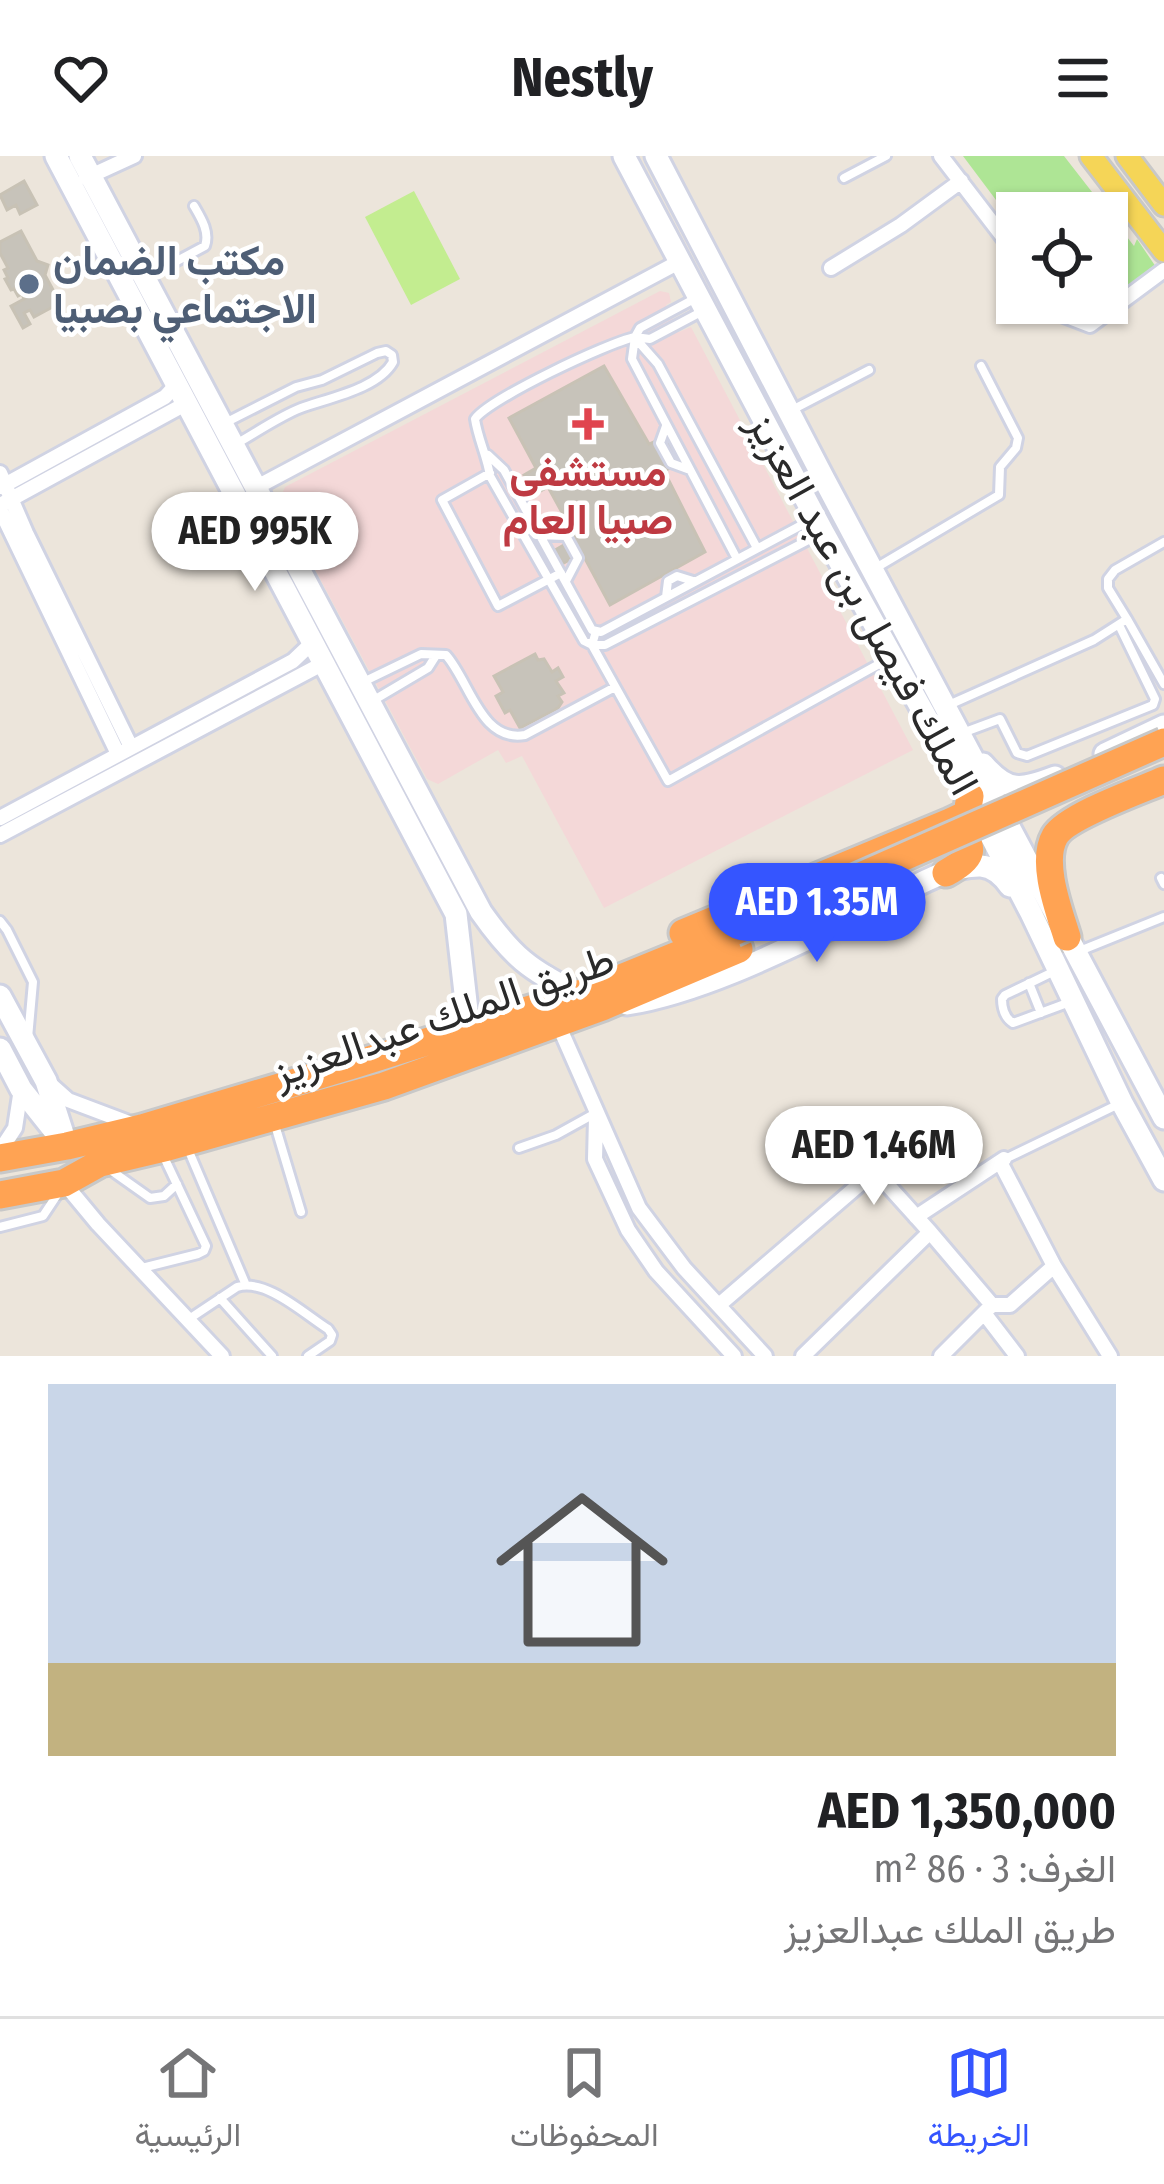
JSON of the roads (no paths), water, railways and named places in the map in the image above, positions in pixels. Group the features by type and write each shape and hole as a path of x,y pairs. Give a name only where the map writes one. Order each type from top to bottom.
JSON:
{"highway":[{"name":"طريق الملك عبدالعزيز","path":"736,941 1164,742"},
{"name":"طريق الملك عبدالعزيز","path":"0,1195 64,1183 100,1163 353,1065 469,1028 592,997 1164,760"},
{"path":"1056,777 1040,791 1037,804 1044,818 1053,823 1072,820 1164,780"},
{"path":"592,997 625,958 967,814 970,796"},
{"path":"1072,820 1055,836 1051,854 1051,877 1072,945"},
{"path":"931,830 953,829 970,847 962,864 946,873"},
{"name":"طريق الملك عبدالعزيز","path":"0,1154 162,1140 273,1118 384,1086 558,1024 592,997"}],"main road":[{"path":"1091,156 1164,251"},
{"path":"1127,156 1164,205"}],"street":[{"path":"56,156 83,166 134,156"},
{"name":"الملك فيصل بن عبد العزيز","path":"624,156 819,525 970,796 1164,1180"},
{"name":"الملك فيصل بن عبد العزيز","path":"657,156 1164,1118"},
{"path":"941,156 996,228"},
{"path":"83,166 481,911 504,944 537,974 592,997 663,998 783,950 946,873 987,866 1003,875 1031,914"},
{"path":"83,166 182,393 455,914 469,1028"},
{"path":"830,268 961,181"},
{"path":"255,488 679,262"},
{"path":"1128,296 1164,269"},
{"path":"124,750 3,493 165,397 182,393"},
{"path":"0,818 293,662 313,642"},
{"path":"0,835 324,663"},
{"path":"964,740 994,776 1008,787 1025,788 1164,726"},
{"path":"0,996 46,1081 67,1146"},
{"path":"558,1024 639,1208 684,1268 766,1356"},
{"path":"0,1049 21,1089 67,1146"},
{"path":"46,1081 68,1100 162,1140"},
{"path":"0,1154 15,1128 21,1089"},
{"path":"596,1113 595,1159 628,1229 656,1271 734,1356"},
{"path":"916,1217 1002,1160 1054,1266 1110,1356"},
{"path":"718,1305 874,1171 930,1232 1017,1356"},
{"path":"64,1183 222,1356"},
{"path":"803,1356 930,1232"},
{"path":"941,1356 988,1309 1010,1306 1054,1266"}],"lane":[{"path":"844,178 886,156"},
{"path":"145,278 205,246 205,227 194,206"},
{"path":"701,304 640,328 632,359 737,559"},
{"path":"635,338 613,342 481,410 475,419 490,473 584,641 605,645 819,525"},
{"path":"635,338 658,364 757,548"},
{"path":"222,424 376,353 392,355 385,374 302,408 233,446"},
{"path":"872,570 999,495 1000,467 1018,438 981,366"},
{"path":"789,412 869,370"},
{"path":"271,400 280,420"},
{"path":"487,454 504,470 596,631 609,629 757,548 819,525"},
{"path":"490,473 442,500 498,606 548,580 563,578 578,558 566,536 539,534 527,539"},
{"path":"964,740 1000,719 1017,753 1027,756 1153,705 1155,699 1108,589 1108,579 1114,570 1164,542"},
{"path":"1123,622 1164,684"},
{"path":"946,706 1094,640 1123,622"},
{"path":"596,631 592,645 668,781 892,657"},
{"path":"365,693 422,654 443,654 492,728 511,737 525,735 615,687"},
{"path":"365,693 428,668 435,657"},
{"path":"1072,945 1164,917"},
{"path":"0,921 33,982 27,1046"},
{"path":"1057,970 1005,995 1002,1007 1008,1020 1012,1023 1072,1001"},
{"path":"1029,983 1041,1013"},
{"path":"1002,1160 1122,1103"},
{"path":"519,1148 596,1113"},
{"path":"273,1118 301,1212"},
{"path":"878,1175 883,1156 906,1129"},
{"path":"140,1268 204,1251 206,1246 162,1140"},
{"path":"162,1140 245,1283 274,1294 332,1335 308,1356"},
{"path":"100,1163 150,1198 164,1196 177,1184"},
{"path":"0,1227 43,1216 64,1183"},
{"path":"189,1318 245,1283"},
{"path":"220,1298 272,1356"}],"place":[{"name":"مكتب الضمان الاجتماعي بصبيا","path":"29,284"},
{"name":"مستشفى صبيا العام","path":"588,424"}]}
